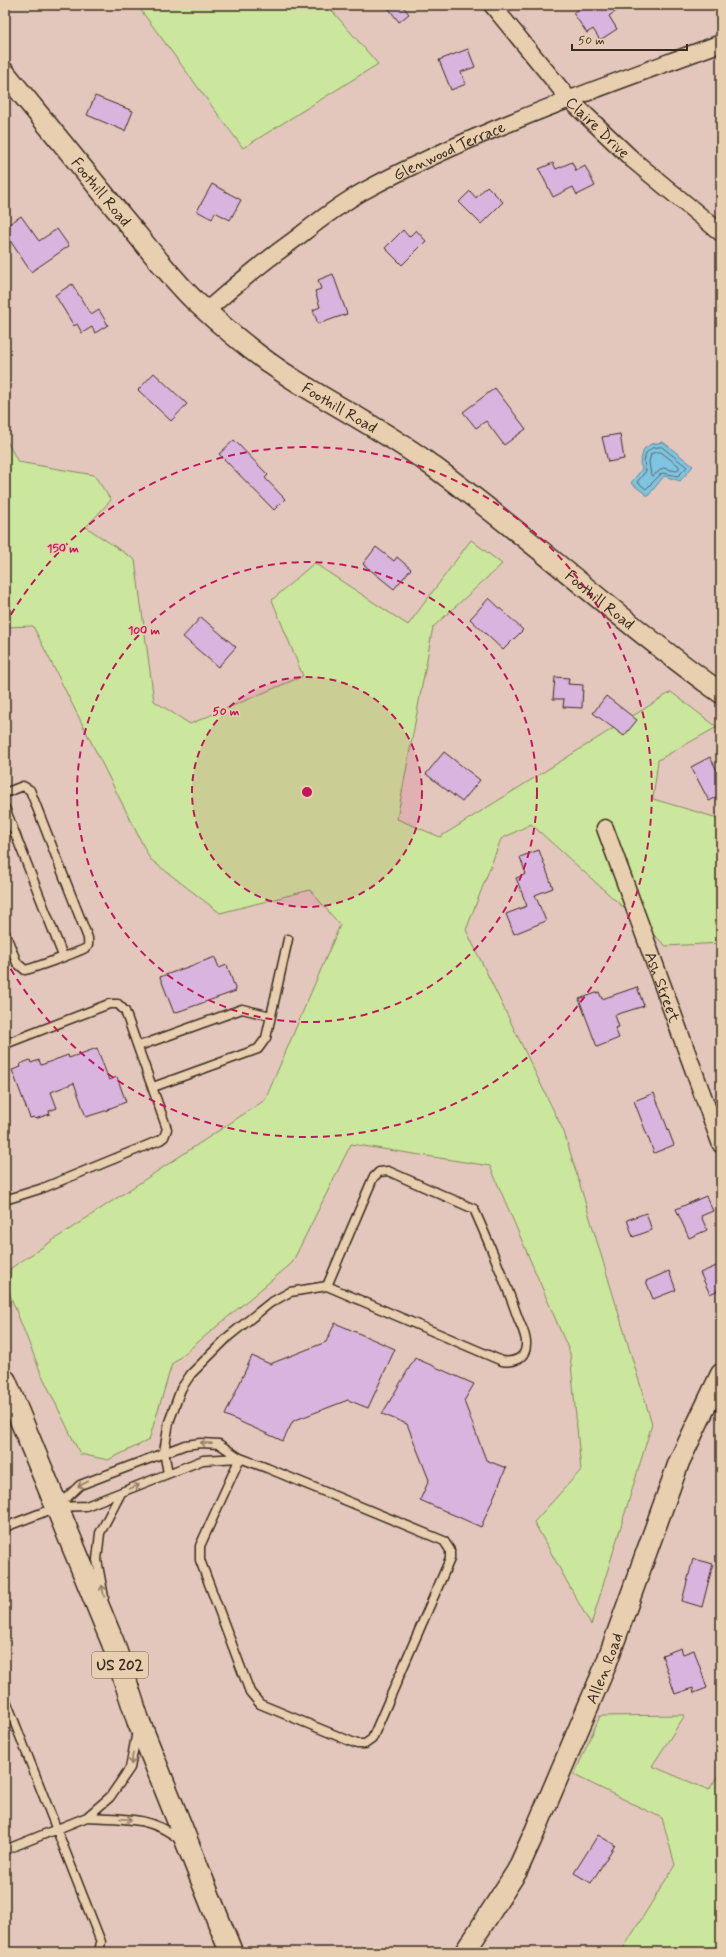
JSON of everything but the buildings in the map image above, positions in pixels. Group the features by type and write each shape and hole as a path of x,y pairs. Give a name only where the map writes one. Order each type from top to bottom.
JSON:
{"highway":[{"name":"US 202","path":"5,1381 113,1643 138,1720 231,1952"}],"street":[{"name":"Claire Drive","path":"492,5 569,99 633,160 721,233"},
{"name":"Glenwood Terrace","path":"206,311 243,278 332,211 362,193 456,146 569,99 721,43"},
{"name":"Foothill Road","path":"5,73 139,237 193,299 206,311 246,345 290,377 427,461 495,514 656,645 721,693"},
{"name":"Ash Street","path":"605,828 721,1145"},
{"name":"Allen Road","path":"465,1952 517,1871 536,1830 605,1667 679,1462 721,1374"}],"lane":[{"path":"5,793 23,786 30,790 88,938 88,945 85,949 63,956 30,970 22,968 17,963 5,933"},
{"path":"5,808 63,956"},
{"path":"153,1087 258,1049 266,1038 288,939"},
{"path":"5,1044 114,1003 124,1008 167,1124 166,1133 160,1140 43,1188 5,1200"},
{"path":"139,1046 242,1009 271,1016"},
{"path":"168,1473 164,1452 169,1422 180,1390 191,1374 229,1336 270,1303 290,1292 327,1286 502,1361 512,1362 522,1357 525,1352 526,1341 515,1309 474,1209 388,1171 379,1172 373,1178 327,1286"},
{"path":"57,1507 80,1485 164,1452 201,1443 219,1444 240,1458 439,1537 444,1541 450,1550 450,1559 372,1739 368,1743 357,1744 260,1704 250,1692 200,1560 200,1546 240,1458"},
{"path":"5,1527 57,1507 86,1506 203,1460 240,1458"},
{"path":"113,1643 97,1560 100,1533 121,1493"},
{"path":"5,1698 101,1942 99,1952"},
{"path":"5,1850 87,1817 110,1797 130,1768 138,1720"},
{"path":"87,1817 127,1819 152,1823 165,1828 189,1846"}],"green space":[{"path":"137,5 327,5 378,64 243,148"},
{"path":"5,438 18,462 94,475 111,500 86,527 135,560 154,701 190,724 303,676 272,600 314,563 408,625 471,540 502,564 433,627 397,819 440,837 671,692 717,727 658,760 653,799 721,819 721,943 666,946 531,824 501,839 466,930 564,1132 652,1424 591,1625 534,1522 581,1470 570,1353 490,1166 351,1144 292,1263 172,1364 149,1440 108,1460 80,1454 40,1371 8,1290 11,1268 265,1100 340,925 310,890 220,913 150,859 33,626 5,627"},
{"path":"685,1715 652,1766 709,1790 721,1770 721,1952 621,1952 675,1865 662,1818 574,1775 600,1716"}],"water":[{"path":"663,442 693,466 680,481 664,476 648,496 631,483 642,469 640,463 644,449 651,444"}]}
